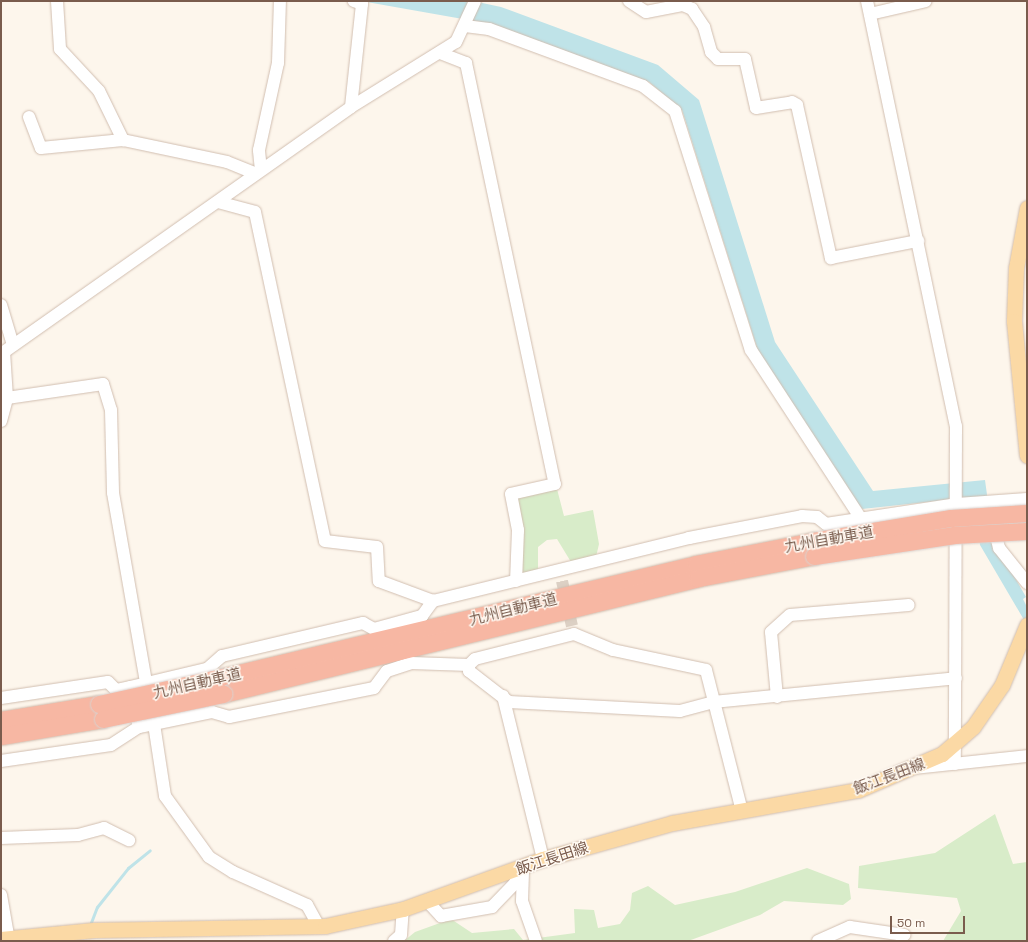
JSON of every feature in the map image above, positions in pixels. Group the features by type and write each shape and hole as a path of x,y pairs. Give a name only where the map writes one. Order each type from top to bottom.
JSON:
{"highway":[{"name":"九州自動車道","path":"1,736 365,651 698,578 813,549 951,518 1027,513"},
{"name":"九州自動車道","path":"813,549 954,535 1027,531"},
{"name":"九州自動車道","path":"1,720 101,712"}],"main road":[{"path":"1027,208 1016,268 1014,320 1027,455"},
{"name":"飯江長田線","path":"6,939 94,930 319,926 403,909 543,859 672,823 858,790 913,768 942,754 973,727 1002,685 1026,627"}],"street":[{"path":"56,1 60,49 99,91 124,140"},
{"path":"258,172 259,150 278,63 280,1"},
{"path":"352,107 362,4 354,1"},
{"path":"6,350 352,107 456,42 466,25 475,1"},
{"path":"629,1 646,12 683,5 692,9 704,27 711,52 718,58 745,59 756,108 792,102 797,105 831,258 918,241"},
{"path":"867,1 956,426 957,502 955,764"},
{"path":"870,14 926,1"},
{"path":"466,25 488,30 643,86 675,111 751,350 861,519"},
{"path":"440,53 466,63 555,484 511,494 518,530 516,581"},
{"path":"29,117 41,148 124,140 227,162 258,172"},
{"path":"218,202 255,212 325,541 377,547 379,581 432,601 516,581 561,575 802,516 817,517 826,524 957,502 974,503 1027,499"},
{"path":"1,305 6,350 7,398 1,421"},
{"path":"7,398 103,384 111,410 113,493 146,682"},
{"path":"989,501 999,548 1027,583"},
{"path":"1,698 108,682 116,690 130,687 146,682 207,669 229,654 364,623 374,629 422,616 432,601"},
{"path":"777,697 771,632 790,615 909,605"},
{"path":"742,811 713,702 706,670 613,650 573,630 475,659 469,665 469,671 509,702 680,711 713,702 777,697 956,678"},
{"path":"1,761 111,745 138,727 212,712 229,717 374,688 387,671 411,662 469,665"},
{"path":"130,687 138,727"},
{"path":"503,696 543,859"},
{"path":"154,724 165,796 209,857 233,872 307,905 319,926"},
{"path":"913,768 1027,756"},
{"path":"1,838 78,835 104,828 128,840"},
{"path":"427,901 441,916 492,907 515,883 523,866"},
{"path":"523,866 522,901 536,941"},
{"path":"1,895 6,939"},
{"path":"394,941 401,935 403,909"},
{"path":"818,941 850,927 904,934"}],"green space":[{"path":"557,489 564,516 593,510 599,544 596,557 571,562 557,539 547,540 538,547 538,571 521,576 514,498"},
{"path":"995,814 1013,864 1027,862 1027,941 943,941 961,911 957,898 858,888 859,866 935,853"},
{"path":"807,868 849,884 851,899 843,905 784,901 760,915 688,941 404,941 415,932 451,919 472,933 514,929 523,940 575,933 574,909 594,910 598,928 620,924 630,910 632,893 648,886 675,905 735,892"}],"water":[{"path":"361,1 473,1 501,7 658,65 699,100 775,342 873,491 985,480 993,539 1026,597 1023,599 1027,607 1027,625 980,545 974,497 862,509 846,488 758,351 682,110 649,82 491,24"}],"waterway":[{"path":"90,925 97,907 128,868 150,850"}],"tunnel":[{"path":"562,581 572,626"}]}
